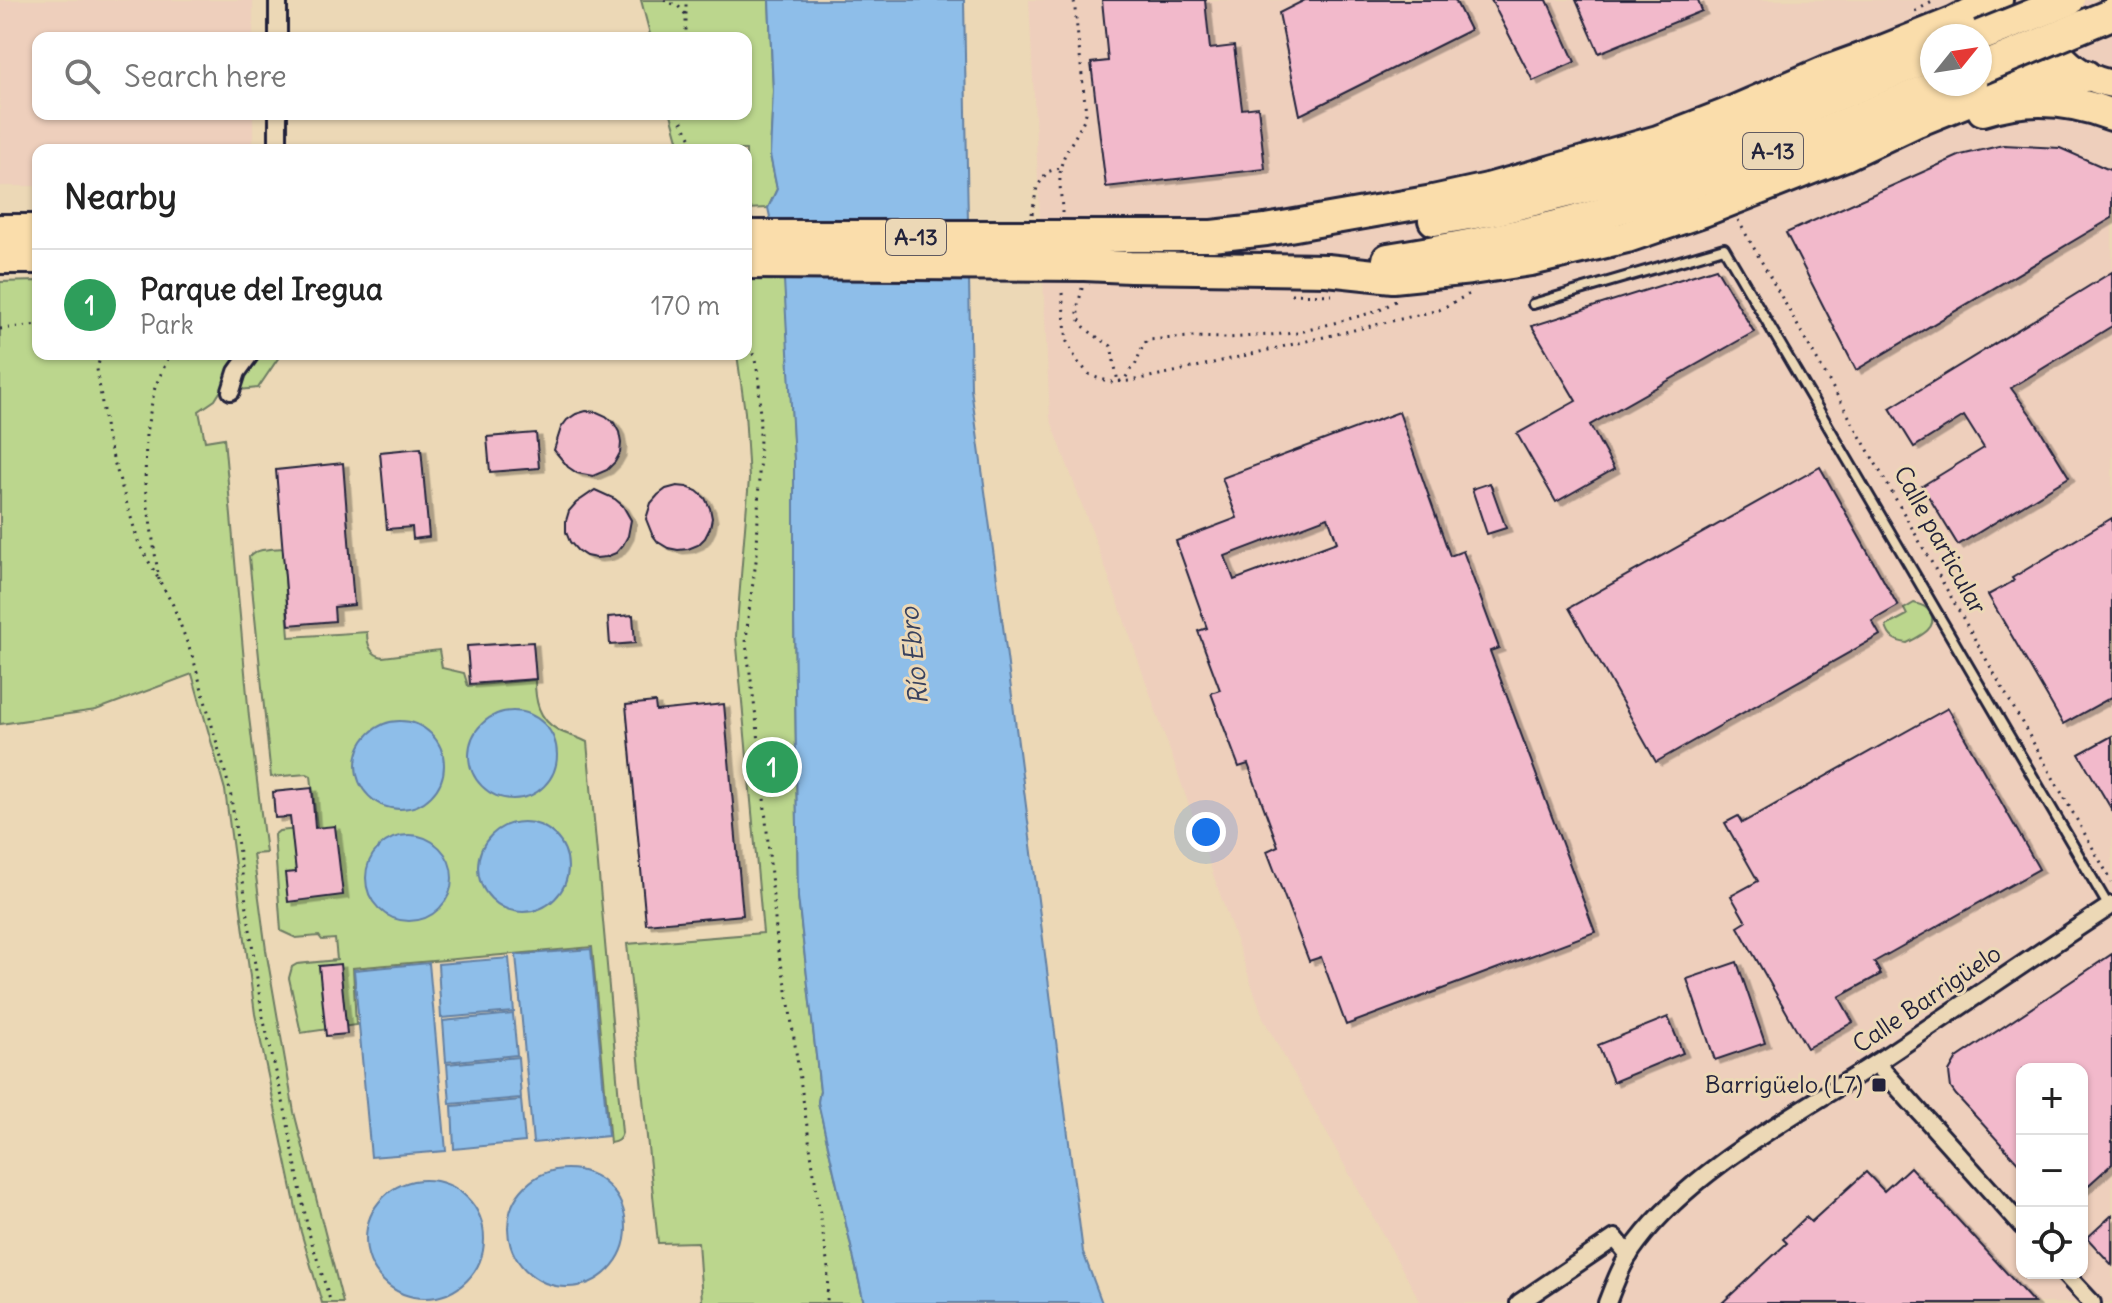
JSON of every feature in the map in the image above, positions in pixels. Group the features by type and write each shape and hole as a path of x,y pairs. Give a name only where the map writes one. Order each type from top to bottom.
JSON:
{"highway":[{"path":"1827,71 1958,0"},
{"path":"1266,230 1433,201 1658,141 1955,22 1997,0"},
{"path":"1992,31 2069,0"},
{"path":"1992,64 2112,14"},
{"name":"A-13","path":"752,263 1084,260 1130,267 1327,270 1498,239 1598,199 1662,165 1920,61"},
{"path":"1327,270 1393,277 1481,268 1578,250 1703,211 1845,155 1917,121 2016,81 2052,75 2105,82"},
{"name":"A-13","path":"752,236 1028,237 1084,260 1212,236 1266,230 1361,230 1498,209 1598,199 1697,182 1920,93"},
{"path":"1845,155 1913,137 2006,103 2041,100 2073,103 2112,115"},
{"path":"0,230 32,230"},
{"path":"0,258 32,258"}],"main road":[{"path":"2059,53 2066,61 2105,82"}],"street":[{"path":"278,0 278,32"},
{"path":"278,120 278,144"},
{"path":"231,391 237,372 246,360"},
{"name":"Calle Barrigüelo","path":"1607,1303 1629,1255 1665,1210 1694,1185 1756,1140 2110,906"},
{"path":"1876,1063 2016,1219"},
{"path":"1519,1303 1615,1238 1629,1255"},
{"path":"2070,1279 2092,1303"}],"lane":[{"path":"1533,304 1724,248 2110,906"}],"path":[{"path":"664,0 678,6 687,16"},
{"path":"686,0 686,32"},
{"path":"1062,217 1060,168 1067,150 1083,126 1086,113 1074,0"},
{"path":"681,120 694,144"},
{"path":"1028,237 1037,187 1047,172 1060,168"},
{"name":"Calle particular","path":"1736,216 2112,882"},
{"path":"1084,260 1077,309 1087,330 1111,346 1118,382"},
{"path":"1062,293 1067,342 1077,361 1091,376 1118,382 1179,371 1439,310 1476,291"},
{"path":"1118,382 1125,379 1135,366 1147,340 1297,333 1378,311 1405,294"},
{"path":"0,329 32,326"},
{"path":"752,352 759,378 760,436 757,554 746,643 758,732 778,952 786,984 828,1268 827,1303"},
{"path":"99,360 97,369 107,438 139,544 173,605 194,661 230,790 262,1013 286,1114 308,1230 331,1303"},
{"path":"160,583 145,487 146,433 155,387 167,360"}],"shaded area":[{"path":"0,0 253,0 253,32 32,32 32,120 253,120 253,144 32,144 32,186 0,186"},
{"path":"1029,0 2112,0 2112,1303 1421,1303 1264,1020 1050,418"}],"green space":[{"path":"641,0 769,0 773,91 770,155 777,189 768,208 752,209 752,144 679,144 673,120 752,120 752,32 649,32"},
{"path":"752,280 785,280 794,459 798,897 820,1091 818,1102 864,1303 696,1303 702,1301 698,1242 658,1243 627,944 763,933 736,636 749,479 738,360 752,360"},
{"path":"32,281 32,360 277,360 258,388 220,392 215,400 199,411 205,441 224,438 249,717 266,853 253,854 266,950 294,1112 343,1303 322,1303 301,1232 255,1014 225,790 192,674 96,710 0,724 0,282"},
{"path":"283,548 289,637 367,632 370,648 383,657 439,650 442,668 464,673 468,686 535,680 537,702 551,726 587,742 622,1133 616,1141 610,1143 592,947 353,968 356,1025 301,1033 289,978 292,967 337,960 335,939 322,940 319,936 296,938 281,931 274,835 279,831 317,827 311,776 271,777 249,557 261,550"},
{"path":"1914,603 1928,609 1932,624 1926,632 1907,643 1896,640 1886,626 1907,615 1904,609"}],"water":[{"name":"Río Ebro","path":"769,0 964,0 971,389 1083,1252 1102,1303 864,1303 818,1102 820,1091 798,897 794,459 784,280 768,208 777,189 770,155 773,91"},
{"path":"513,711 538,718 550,730 557,755 550,780 538,792 513,799 488,792 476,780 469,755 476,730 488,718"},
{"path":"400,721 425,728 437,740 444,765 437,790 425,802 400,809 375,802 363,790 356,765 363,740 375,728"},
{"path":"523,822 540,826 555,835 564,850 568,867 564,884 555,899 540,908 523,912 506,908 491,899 482,884 478,867 482,850 491,835 506,826"},
{"path":"409,835 433,842 445,854 452,878 445,902 433,914 409,921 385,914 373,902 366,878 373,854 385,842"},
{"path":"591,949 608,1136 533,1143 516,955"},
{"path":"509,958 514,1012 441,1018 438,964"},
{"path":"429,963 446,1151 371,1157 354,970"},
{"path":"513,1014 517,1055 446,1062 443,1021"},
{"path":"518,1057 521,1098 450,1104 447,1064"},
{"path":"521,1100 525,1142 454,1149 452,1106"},
{"path":"567,1169 590,1173 609,1186 622,1205 626,1228 622,1251 609,1270 590,1283 567,1287 544,1283 525,1270 512,1251 508,1228 512,1205 525,1186 544,1173"},
{"path":"425,1180 448,1184 467,1197 480,1216 484,1239 480,1262 467,1281 448,1294 425,1298 402,1294 383,1281 370,1262 366,1239 370,1216 383,1197 402,1184"}],"building":[{"path":"1102,0 1205,0 1210,49 1234,46 1242,109 1258,107 1265,169 1106,187 1091,63 1108,61"},
{"path":"1305,0 1455,0 1470,30 1300,115 1279,13"},
{"path":"1491,0 1547,0 1575,62 1533,81"},
{"path":"1576,0 1698,0 1702,11 1599,53"},
{"path":"2003,145 2060,148 2112,171 2112,218 1856,370 1786,233 1961,155"},
{"path":"1716,268 1754,332 1590,425 1614,469 1556,502 1517,434 1576,401 1532,326"},
{"path":"2112,272 2112,326 2011,388 2069,477 1958,545 1922,486 1984,448 1964,416 1914,447 1890,408"},
{"path":"586,411 597,412 614,423 621,443 615,462 607,470 593,476 577,473 568,467 554,450 567,420"},
{"path":"1399,412 1450,556 1463,551 1499,648 1490,651 1595,932 1346,1025 1321,957 1309,961 1267,851 1278,846 1248,764 1239,767 1211,693 1220,690 1198,631 1207,628 1176,541 1237,518 1222,478","holes":["1328,517 1337,542 1234,580 1225,556"]},
{"path":"536,433 539,468 490,472 487,437"},
{"path":"421,448 429,537 413,539 412,527 387,529 380,452"},
{"path":"343,463 354,605 334,607 335,621 289,625 276,470"},
{"path":"1820,467 1898,606 1872,621 1880,635 1656,762 1569,608"},
{"path":"1490,483 1506,528 1487,534 1472,489"},
{"path":"677,486 697,491 705,498 712,518 705,538 698,545 678,550 658,542 646,519 651,503 658,495"},
{"path":"595,490 615,499 631,520 628,536 616,553 596,558 577,550 566,532 569,511"},
{"path":"2112,518 2112,697 2063,724 1988,595"},
{"path":"633,615 635,643 610,645 608,617"},
{"path":"533,642 536,679 470,684 467,646"},
{"path":"655,702 656,711 724,704 743,915 646,924 626,705"},
{"path":"1948,708 2039,869 1874,962 1881,974 1839,997 1853,1022 1807,1048 1738,927 1746,922 1731,896 1758,881 1725,823 1738,816 1742,823"},
{"path":"2112,736 2112,810 2079,754"},
{"path":"312,788 315,828 335,826 343,895 288,902 285,873 296,872 290,817 275,818 273,792"},
{"path":"2112,954 2112,1164 2088,1186 2088,1063 2016,1063 2016,1160 1951,1088 1949,1072 1957,1058"},
{"path":"1737,962 1765,1043 1715,1060 1687,979"},
{"path":"340,964 347,1034 326,1036 319,966"},
{"path":"1668,1017 1683,1053 1613,1082 1598,1045"},
{"path":"1910,1167 2034,1303 1722,1303 1787,1243 1783,1239 1806,1217 1811,1222 1866,1172 1884,1191"},
{"path":"2112,1215 2112,1265 2088,1239"}],"place":[{"name":"Parque del Iregua","path":"772,767"},
{"name":"Barrigüelo (L7)","path":"1879,1085"}]}
